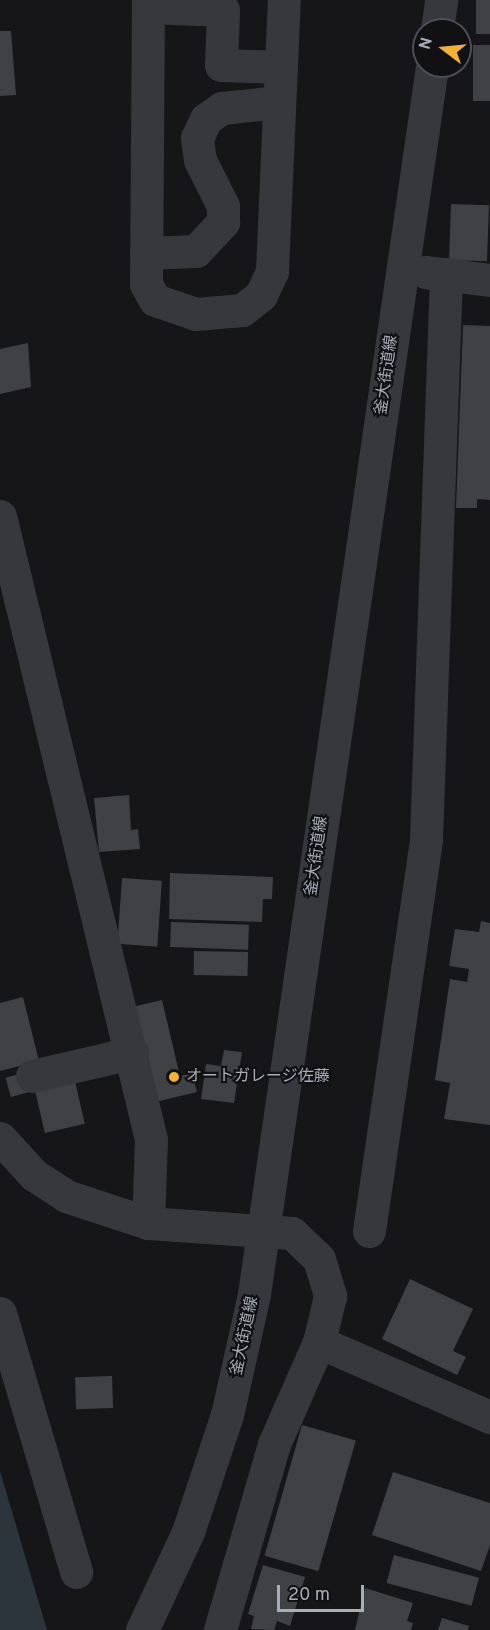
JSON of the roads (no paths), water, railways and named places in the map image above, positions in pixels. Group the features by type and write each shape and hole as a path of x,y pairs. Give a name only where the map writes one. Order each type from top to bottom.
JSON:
{"street":[{"path":"281,67 221,64 223,10 148,4 146,284 155,300 173,309 242,310 261,295 272,271 284,0"},
{"path":"439,18 441,0"},
{"name":"釜大街道線","path":"142,1630 188,1532 227,1415 264,1228 430,78"},
{"path":"146,253 196,251 222,222 223,206 200,160 197,138 206,119 222,108 279,102"},
{"path":"402,269 490,280"},
{"path":"369,1232 426,840 446,274"},
{"path":"0,516 151,1139 148,1223"},
{"path":"32,1076 132,1053"},
{"path":"0,1138 34,1175 66,1196 148,1223 264,1228 292,1233 319,1259 330,1296 319,1342 274,1444 220,1630"},
{"path":"0,1313 76,1572"},
{"path":"319,1342 490,1417"}],"place":[{"name":"オートガレージ佐藤","path":"174,1077"}]}
